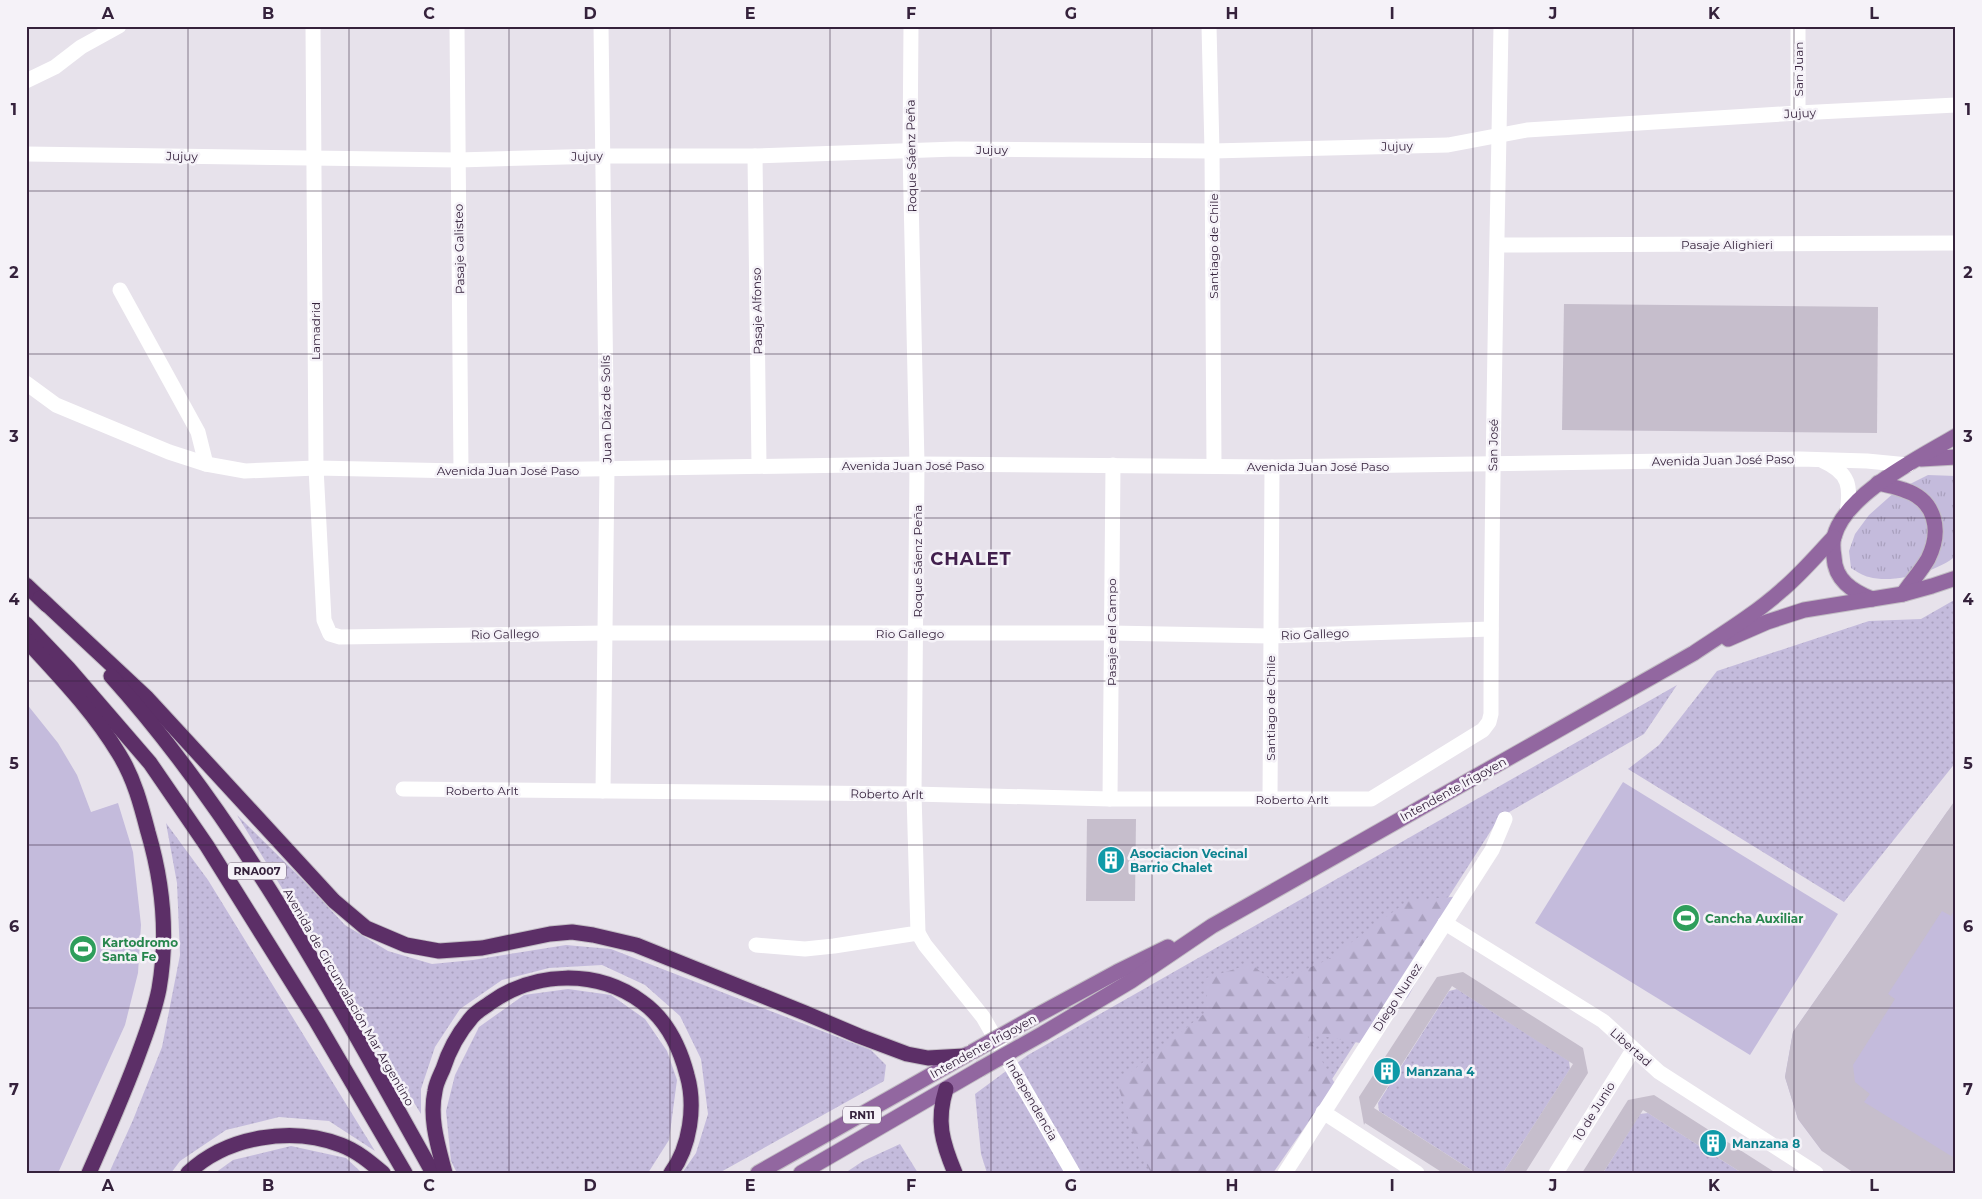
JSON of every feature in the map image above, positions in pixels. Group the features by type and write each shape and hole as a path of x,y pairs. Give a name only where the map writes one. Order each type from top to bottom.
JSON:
{"highway":[{"name":"Avenida de Circunvalación Mar Argentino","path":"26,585 124,690 166,741 235,836 345,1016 433,1173"},
{"path":"40,598 147,698 334,901 366,928 406,945 439,951 482,948 550,934 572,932 593,935 636,945 907,1054 928,1058 968,1054"},
{"name":"RNA007","path":"26,624 80,682 150,763 208,846 315,1019 405,1173"},
{"path":"26,640 76,696 120,755 133,783 156,860 163,915 163,953 159,990 149,1025 124,1094 89,1173"},
{"path":"445,1173 436,1139 435,1091 449,1051 473,1015 507,991 544,979 582,978 619,988 643,1002 664,1024 681,1052 690,1086 691,1121 685,1143 671,1173"},
{"path":"946,1089 940,1119 943,1139 954,1173"},
{"path":"188,1173 209,1157 238,1143 270,1136 306,1137 341,1145 362,1156 383,1173"}],"main road":[{"path":"1956,436 1878,483 1861,497 1847,513 1834,537 1834,561 1839,575 1849,588 1872,599 1903,594 1956,578"},
{"path":"1913,462 1954,457"},
{"path":"1878,483 1905,490 1918,496 1929,506 1934,516 1936,537 1933,547 1927,560 1903,594"},
{"name":"Intendente Irigoyen","path":"758,1173 1116,972 1212,926 1694,653 1781,592 1834,537"},
{"name":"Intendente Irigoyen","path":"1694,653 1767,622 1804,610 1872,599"},
{"name":"Intendente Irigoyen","path":"801,1173 1131,981 1212,926"}],"street":[{"path":"26,81 55,67 81,47 120,26"},
{"name":"Lamadrid","path":"313,26 316,468 324,620 330,634"},
{"name":"Pasaje Galisteo","path":"457,26 461,472"},
{"name":"Juan Díaz de Solís","path":"601,26 606,469 606,633 603,791"},
{"name":"Roque Sáenz Peña","path":"911,26 910,152 917,464 914,794 918,933"},
{"name":"Santiago de Chile","path":"1209,26 1212,151 1214,466"},
{"name":"San José","path":"1371,798 1483,730 1489,722 1491,714 1493,464 1501,26"},
{"name":"San Juan","path":"1798,26 1798,112"},
{"name":"Jujuy","path":"26,154 458,160 603,156 755,156 956,149 1212,151 1448,145 1527,130 1798,112 1956,105"},
{"name":"Pasaje Alfonso","path":"755,156 759,466"},
{"name":"Pasaje Alighieri","path":"1498,245 1956,244"},
{"path":"120,290 198,432 206,464"},
{"name":"Avenida Juan José Paso","path":"26,383 56,405 169,452 206,464 245,471 316,468 461,472 917,464 1272,467 1819,460 1913,462"},
{"path":"1819,460 1831,465 1840,472 1847,482 1850,493 1847,513"},
{"name":"Pasaje del Campo","path":"1110,799 1113,465"},
{"name":"Santiago de Chile","path":"1270,799 1272,467"},
{"name":"Rio Gallego","path":"330,634 340,637 606,633 1111,633 1270,636 1491,628"},
{"name":"Roberto Arlt","path":"403,790 914,794 1110,799 1371,798"},
{"name":"Diego Nunez","path":"1285,1173 1492,850 1505,819"},
{"name":"Libertad","path":"1445,922 1603,1021 1659,1072 1816,1173"},
{"path":"756,945 806,949 918,933"},
{"name":"Independencia","path":"918,933 925,945 983,1017 1072,1173"},
{"name":"10 de Junio","path":"1556,1173 1633,1050"},
{"path":"1323,1112 1417,1173"}],"green space":[{"path":"1928,475 1956,476 1956,556 1948,562 1926,572 1902,578 1879,579 1862,575 1851,568 1849,551 1855,534 1869,515 1896,491"},
{"path":"1956,599 1956,762 1844,902 1628,769 1659,745 1717,671 1869,621 1921,619"},
{"path":"1677,685 1644,734 1499,818 1272,1173 987,1173 981,1154 975,1094 1028,1055"},
{"name":"Kartodromo Santa Fe","path":"26,703 58,743 77,775 91,812 118,803 133,852 141,925 138,973 125,1025 58,1173 26,1173"},
{"name":"Cancha Auxiliar","path":"1623,782 1838,914 1750,1055 1535,923"},
{"path":"1956,804 1956,1173 1822,1151 1798,1119 1785,1077 1793,1032 1947,812"},
{"path":"237,815 299,876 345,925 388,951 432,964 473,960 566,945 611,949 871,1050 886,1065 884,1081 719,1173 682,1173 696,1153 708,1114 701,1059 680,1016 645,985 602,965 549,968 502,980 460,1009 435,1047 421,1089 421,1114"},
{"path":"166,823 208,880 375,1151 329,1121 279,1117 226,1130 180,1161 171,1173 109,1173 133,1120 162,1047 180,955 177,883"},
{"path":"1462,896 1408,997 1360,1043 1306,1033 1334,1082 1337,1081 1273,1173 1151,1173 1139,1151 1117,1083 1206,1012 1206,978 1251,964 1275,983 1327,960 1408,901"},
{"path":"568,989 611,995 645,1019 667,1051 677,1080 669,1140 648,1173 457,1173 451,1161 446,1111 455,1075 479,1027 524,995"},
{"path":"1457,989 1569,1061 1570,1069 1503,1173 1476,1173 1379,1111 1378,1103 1449,991"},
{"path":"1648,1113 1742,1173 1603,1173 1640,1114"},
{"path":"900,1144 918,1173 845,1173 863,1161"},
{"path":"291,1146 346,1158 362,1173 215,1173 233,1160"}],"building":[{"path":"1564,304 1878,307 1877,433 1562,430"},
{"path":"1956,799 1956,908 1951,916 1942,911 1888,994 1895,999 1853,1065 1855,1082 1870,1094 1864,1102 1956,1159 1956,1173 1854,1173 1822,1151 1798,1119 1785,1077 1793,1032"},
{"name":"Asociacion Vecinal Barrio Chalet","path":"1087,819 1136,819 1135,901 1086,901"},
{"name":"Manzana 4","path":"1463,972 1583,1048 1588,1073 1525,1173 1503,1173 1573,1064 1452,986 1374,1108 1476,1173 1443,1173 1365,1123 1364,1125 1359,1097 1437,977"},
{"name":"Manzana 8","path":"1654,1095 1776,1173 1742,1173 1643,1110 1603,1173 1582,1173 1628,1100"}],"place":[{"name":"Asociacion Vecinal Barrio Chalet","path":"1111,860"},
{"name":"Cancha Auxiliar","path":"1686,918"},
{"name":"Kartodromo Santa Fe","path":"83,949"},
{"name":"Manzana 4","path":"1387,1071"},
{"name":"Manzana 8","path":"1713,1143"}],"district":[{"name":"CHALET","path":"971,559"}]}
